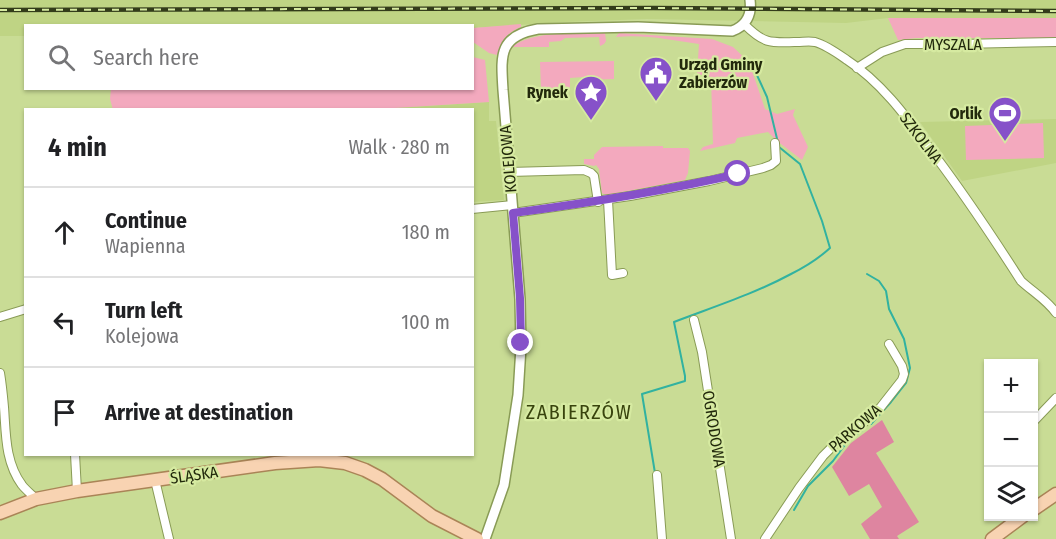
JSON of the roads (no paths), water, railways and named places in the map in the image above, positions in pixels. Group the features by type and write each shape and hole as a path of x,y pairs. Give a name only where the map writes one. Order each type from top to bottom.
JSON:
{"main road":[{"name":"ŚLĄSKA","path":"0,513 36,499 77,490 275,463 319,460 358,467 382,479 432,516 477,539"},
{"path":"1038,506 1056,494"},
{"path":"992,539 1016,521"}],"street":[{"path":"744,24 750,14 750,0"},
{"name":"SZKOLNA","path":"744,24 767,42 818,43 849,61 876,83 902,111 957,185 1022,281 1056,313"},
{"name":"KOLEJOWA","path":"486,539 504,485 518,395 521,347 520,298 502,53 515,36 538,29 638,27 728,31 735,30 744,24"},
{"name":"MYSZALA","path":"857,68 882,52 905,44 1056,42"},
{"path":"474,209 512,209 598,202 709,181 771,165 776,161 775,143"},
{"path":"509,172 584,170 594,176 598,202"},
{"path":"608,200 612,275 623,273"},
{"path":"0,317 24,309"},
{"name":"OGRODOWA","path":"694,320 702,352 731,539"},
{"name":"PARKOWA","path":"765,539 823,456 841,438 880,408 902,380 904,374 902,366 888,344"},
{"path":"0,374 5,440 9,455 21,484 36,499"},
{"path":"1038,417 1056,398"},
{"path":"75,456 77,490"},
{"path":"657,475 662,539"},
{"path":"155,480 169,539"}],"waterway":[{"path":"655,473 642,394 685,381 674,322 763,288 806,266 830,248 800,164 779,147 767,97 750,60"},
{"path":"867,274 879,281 886,291 889,309 904,339 910,368 906,383 871,424"},
{"path":"794,510 808,486 833,461 847,442 865,428"}],"railway":[{"path":"0,10 653,8 1056,11"}],"place":[{"name":"Urząd Gminy Zabierzów","path":"656,102"},
{"name":"Rynek","path":"591,121"},
{"name":"Orlik","path":"1005,142"}],"district":[{"name":"ZABIERZÓW","path":"579,412"}]}
